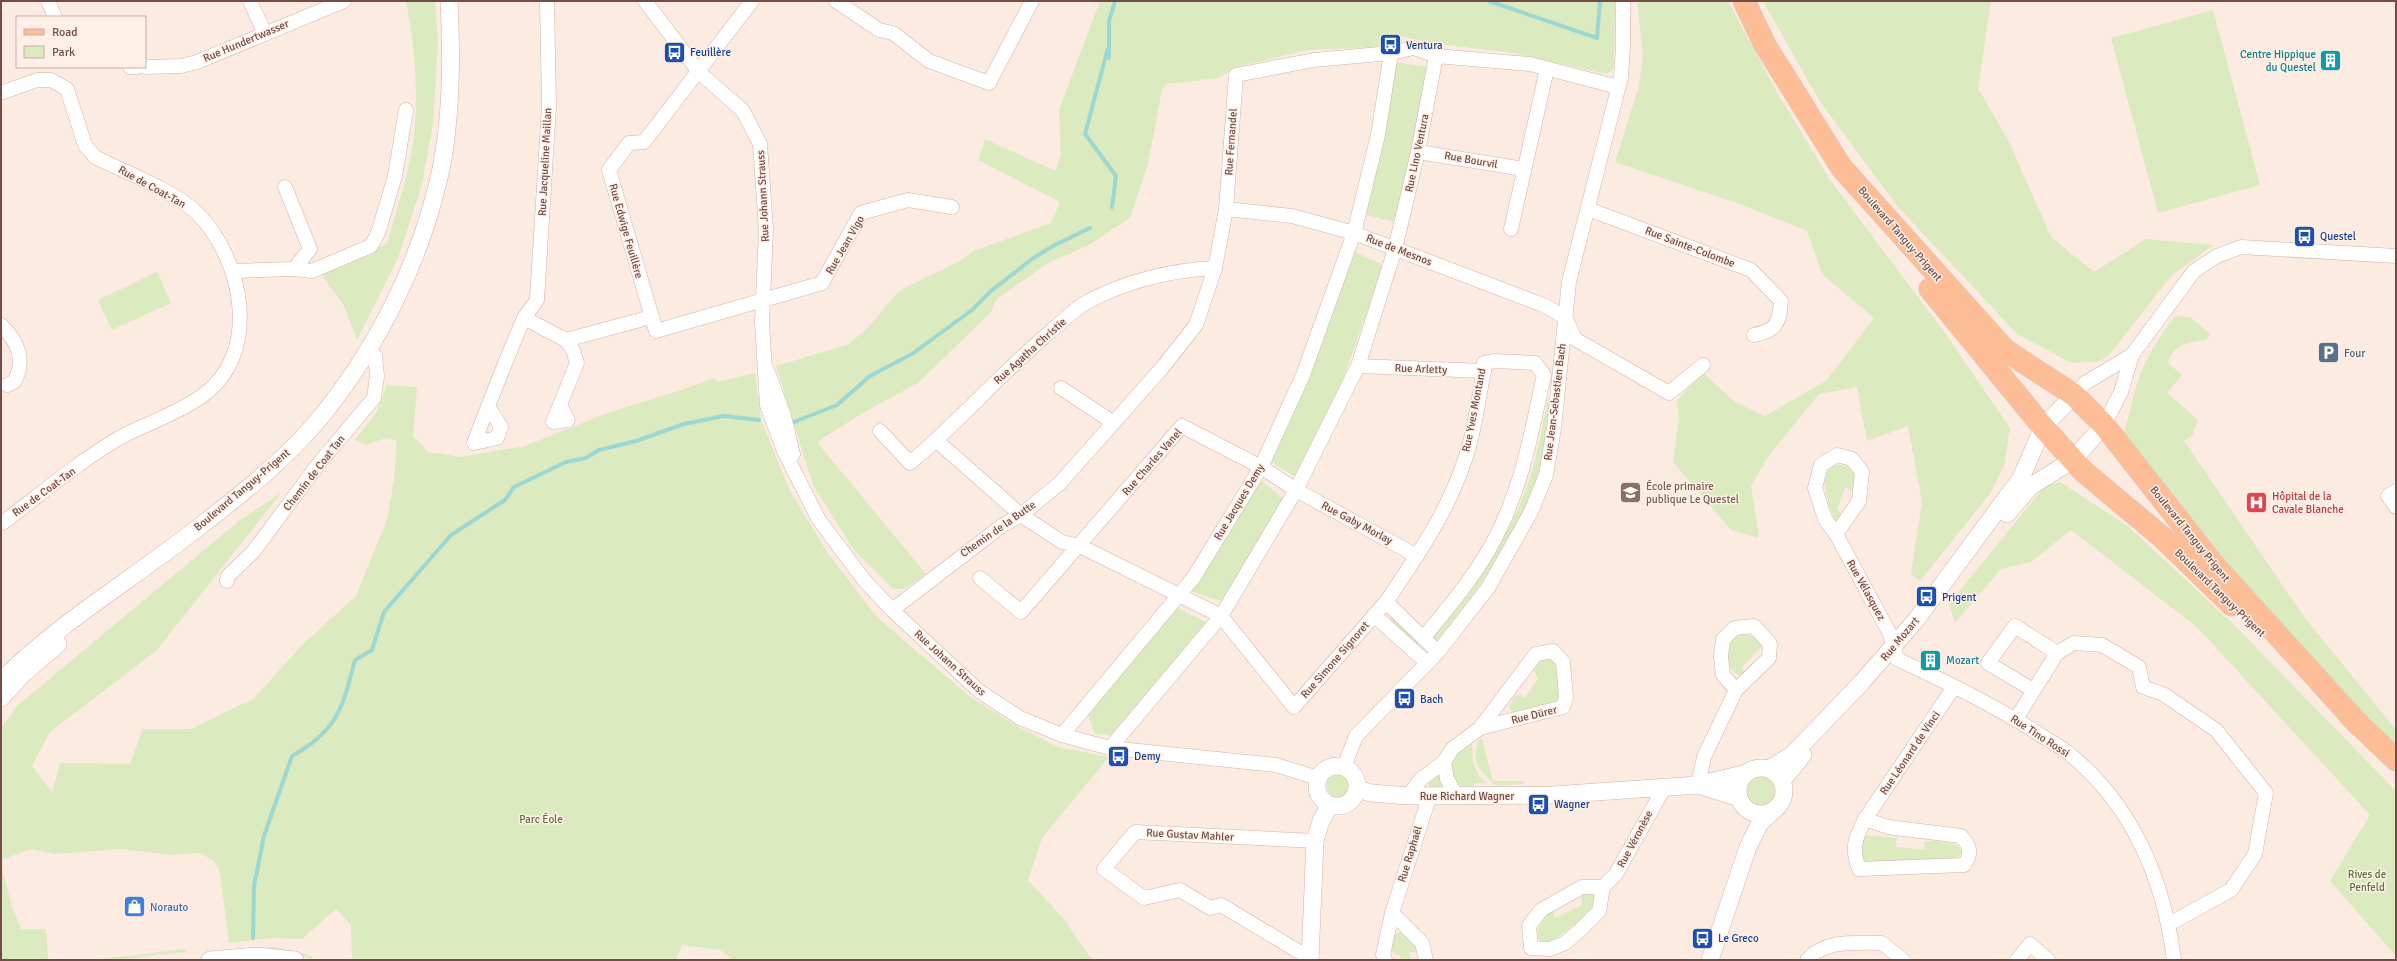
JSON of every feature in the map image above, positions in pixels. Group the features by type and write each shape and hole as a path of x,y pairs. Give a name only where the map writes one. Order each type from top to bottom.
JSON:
{"main road":[{"name":"Boulevard Tanguy-Prigent","path":"1744,1 1765,45 1841,167 2005,350 2074,395 2104,426"},
{"path":"1841,167 1933,294 2043,427"},
{"name":"Boulevard Tanguy Prigent","path":"2104,426 2214,565 2360,726"},
{"name":"Boulevard Tanguy-Prigent","path":"2043,427 2083,472 2163,538 2396,760"}],"street":[{"path":"48,1 55,16"},
{"path":"250,1 265,34"},
{"name":"Rue Hundertwasser","path":"146,67 181,66 196,62 344,1"},
{"name":"Boulevard Tanguy-Prigent","path":"1,698 22,675 67,635 283,457 323,415 373,351 410,268 432,205 441,169 450,87 451,38 449,1"},
{"name":"Rue Jacqueline Maillan","path":"488,406 524,318 537,300 548,106 547,1"},
{"name":"Rue Johann Strauss","path":"645,1 699,72 743,111 760,144 766,229 762,322 764,361 784,416 795,470 819,520 864,580 892,610 979,691 1020,718 1062,735 1110,748 1276,765 1318,778"},
{"path":"843,3 878,30 893,33 929,61 989,83 1032,1"},
{"name":"Rue Jean-Sebastien Bach","path":"1344,767 1356,736 1438,652 1488,588 1531,512 1543,482 1554,428 1569,282 1618,87 1623,46 1623,1"},
{"path":"699,72 746,4"},
{"path":"1354,233 1378,135 1391,53 1414,48 1436,56 1530,64 1618,87"},
{"name":"Rue Fernandel","path":"1226,209 1236,75 1314,60 1391,53"},
{"name":"Rue Lino Ventura","path":"1395,249 1418,152 1436,56"},
{"path":"1511,229 1547,69"},
{"name":"Rue Edwige Feuillère","path":"699,72 644,142 629,144 609,170 651,317 656,331 764,299"},
{"name":"Rue de Coat-Tan","path":"1,93 37,80 51,80 67,89 86,145 95,157 179,200 197,214 216,236 233,271 240,303 240,329 234,352 223,374 203,396 109,445 1,524"},
{"path":"233,271 294,269 312,271 370,246 378,233 395,176 406,110"},
{"name":"Rue Bourvil","path":"1418,152 1524,169"},
{"path":"285,187 310,249 294,269"},
{"name":"Rue Jean Vigo","path":"764,299 822,283 861,213 908,200 952,207"},
{"name":"Rue de Mesnos","path":"1226,209 1292,216 1354,233 1543,305 1565,317"},
{"name":"Chemin de la Butte","path":"892,610 1003,525 1021,515 1060,483 1114,423 1196,325 1216,268 1226,209"},
{"name":"Rue Sainte-Colombe","path":"1588,209 1750,270 1781,301 1779,320 1770,331 1754,335"},
{"name":"Rue Jacques Demy","path":"1062,735 1180,596 1194,577 1261,467 1303,375 1354,233"},
{"path":"2073,460 2104,426 2121,392 2132,355 2194,271 2217,256 2241,247 2396,256"},
{"path":"1110,748 1221,616 1296,490 1358,366 1395,249"},
{"name":"Rue Agatha Christie","path":"880,431 910,463 937,440 1018,359 1086,302 1131,282 1190,269 1216,268"},
{"path":"566,340 651,317"},
{"path":"1565,317 1575,339 1669,393 1703,365"},
{"path":"524,318 566,340 574,350 577,363 560,405"},
{"path":"1,325 13,337 19,355 21,371 14,382 7,385"},
{"name":"Chemin de Coat Tan","path":"227,581 228,576 252,552 320,462 374,398 377,376 373,351"},
{"path":"2043,427 2085,383 2132,355"},
{"name":"Rue Yves Montand","path":"1386,602 1417,556 1452,494 1470,444 1484,371 1484,363 1535,363 1544,375 1520,475 1503,523 1490,549 1460,595 1423,638"},
{"name":"Rue Arletty","path":"1358,366 1484,371"},
{"path":"1061,388 1114,423"},
{"name":"Rue Charles Vanel","path":"980,578 1021,612 1080,546 1182,426 1261,467"},
{"name":"Rue Mozart","path":"1896,653 1960,563 1967,550 2021,478 2043,427"},
{"path":"937,440 1021,515 1062,542 1080,546 1221,616"},
{"name":"Rue Vélasquez","path":"1836,534 1859,502 1862,472 1852,459 1837,455 1821,465 1815,488 1825,519 1836,534 1896,653"},
{"name":"Rue Mozart","path":"1776,775 1791,767 1896,653 1968,567 1973,554 2031,486 2073,460"},
{"name":"Rue Gaby Morlay","path":"1261,467 1296,490 1417,556"},
{"path":"2396,491 2388,496 2396,506"},
{"name":"Boulevard Tanguy-Prigent","path":"1,681 30,652 77,614 186,537"},
{"path":"1386,602 1438,652"},
{"name":"Rue Simone Signoret","path":"1221,616 1294,707 1386,602"},
{"name":"Rue Simone Signoret","path":"1374,615 1427,662"},
{"path":"1698,785 1704,757 1736,690 1769,658 1770,644 1754,626 1735,628 1723,639 1720,657 1722,675 1736,690"},
{"path":"2033,690 1988,663 2015,626 2057,653"},
{"path":"2016,719 2057,653 2074,643 2102,645 2138,667 2143,686 2163,694 2216,730 2266,793 2255,854 2231,890 2169,924"},
{"name":"Rue Dürer","path":"1408,796 1421,779 1444,762 1452,749 1480,728 1536,654 1553,651 1563,662 1566,698 1563,707 1480,728"},
{"name":"Rue Tino Rossi","path":"1896,653 1954,687 2016,719 2072,756 2106,791 2130,824 2152,867 2169,924 2174,960"},
{"name":"Rue Léonard de Vinci","path":"1865,819 1888,828 1961,836 1969,845 1970,856 1964,865 1859,869 1853,855 1856,837 1865,819 1954,687"},
{"path":"1444,762 1447,779 1456,795"},
{"path":"1338,766 1344,767 1354,776 1357,789 1354,796 1344,805 1330,805 1320,797 1318,791 1318,778 1326,769 1338,766"},
{"path":"1710,960 1748,847 1760,823 1778,807 1784,794 1776,775 1762,768 1747,773 1739,785 1743,804 1748,847"},
{"name":"Rue Richard Wagner","path":"1357,789 1371,794 1408,796 1552,795 1698,785 1747,773"},
{"name":"Rue Richard Wagner","path":"1698,785 1743,804"},
{"name":"Rue Véronèse","path":"1603,887 1616,874 1664,788"},
{"name":"Rue Raphaël","path":"1384,960 1383,955 1392,913 1430,795"},
{"path":"1743,804 1755,814 1764,814 1773,811"},
{"path":"1310,958 1315,842 1321,821 1330,805"},
{"name":"Rue Gustav Mahler","path":"1310,958 1221,905 1210,908 1180,890 1144,898 1104,869 1135,832 1315,842"},
{"path":"1582,887 1603,887 1599,911 1566,943 1550,949 1531,948 1528,926 1541,910 1582,887"},
{"path":"1392,913 1422,943 1426,960"},
{"path":"1807,960 1816,951 1836,944 1882,943 1903,960"},
{"path":"2017,960 2030,944 2048,960"},
{"path":"210,960 256,956 295,960"}],"green space":[{"path":"406,1 435,1 438,42 433,124 422,184 398,258 357,340 343,304 323,277 322,271 387,244 409,167 414,137 416,78"},
{"path":"1100,1 1615,1 1613,70 1606,74 1513,53 1439,44 1399,36 1383,47 1308,50 1237,67 1218,78 1166,84 1162,90 1148,164 1130,218 1089,245 1048,263 997,299 991,312 918,383 861,414 817,442 926,574 904,589 893,589 854,550 813,485 776,366 847,345 867,329 896,294 906,287 958,262 974,251 1051,223 1060,202 978,160 985,139 1055,171 1061,156 1059,110"},
{"path":"1637,1 1728,1 1778,94 1831,181 1945,333 2010,428 2004,466 1989,495 1920,581 1911,574 1922,502 1908,426 1867,441 1857,387 1819,394 1770,454 1751,486 1759,538 1731,530 1673,462 1679,419 1677,400 1703,373 1735,402 1765,416 1826,381 1874,318 1822,274 1807,231 1734,202 1615,162 1639,86 1643,56"},
{"path":"1763,1 1991,1 1978,88 2010,144 2051,237 2094,272 2146,239 2213,245 2171,276 2110,354 2100,361 2072,363 2017,334 1898,207 1819,100"},
{"path":"2213,10 2260,185 2158,213 2111,38"},
{"path":"1394,62 1428,67 1415,140 1396,222 1362,214"},
{"path":"1355,252 1383,265 1344,377 1297,478 1269,461 1314,367"},
{"path":"157,272 171,303 112,330 98,300"},
{"path":"2175,316 2190,317 2210,334 2206,340 2182,345 2170,356 2168,363 2182,375 2167,393 2198,420 2192,436 2184,441 2305,618 2396,730 2396,750 2221,564 2121,441 2136,386 2142,370 2155,346"},
{"name":"Parc Éole","path":"755,373 761,420 790,491 829,555 877,617 969,696 1017,726 1058,747 1109,757 1042,838 1028,880 1064,919 1092,960 733,960 720,950 682,945 676,960 352,960 351,925 336,909 302,939 272,938 229,943 220,873 214,861 200,853 171,855 121,849 55,854 31,849 1,860 1,728 17,706 239,521 281,493 157,650 50,732 32,766 52,792 60,763 130,764 143,729 191,729 253,699 303,644 356,596 387,520 394,480 397,440 386,438 366,445 355,440 376,413 387,385 417,387 413,436 428,452 461,457 525,446 605,414 714,378 718,382"},
{"path":"1548,399 1550,403 1543,457 1536,483 1526,508 1500,556 1468,601 1434,644 1429,638 1469,588 1493,553 1523,497 1538,449"},
{"path":"1835,465 1848,466 1853,472 1855,478 1853,492 1845,487 1837,509 1842,515 1840,523 1835,522 1828,500 1825,483 1829,470"},
{"path":"1260,480 1284,499 1221,601 1190,591"},
{"name":"Rives de Penfeld","path":"2060,482 2129,527 2232,623 2396,791 2396,956 2330,881 2370,815 2197,627 2071,530 2031,562 2001,569 1955,623 1949,604 2045,486"},
{"path":"1177,608 1206,622 1111,735 1095,734 1088,715"},
{"path":"1391,617 1419,643 1417,646 1389,619"},
{"path":"1744,634 1756,639 1761,644 1763,650 1760,648 1742,667 1745,674 1743,676 1737,675 1730,668 1727,644 1738,635"},
{"path":"1549,658 1557,665 1562,693 1558,702 1513,714 1509,705 1515,696 1520,695 1525,698 1538,678 1533,670 1536,661"},
{"path":"1482,739 1493,781 1525,781 1524,784 1496,786 1481,771 1478,767 1476,749 1478,740"},
{"path":"1472,741 1473,763 1479,776 1487,783 1474,783 1474,789 1461,786 1456,782 1452,778 1449,767 1455,755"},
{"path":"1439,774 1442,786 1430,788 1428,781"},
{"path":"1338,775 1342,776 1348,782 1348,790 1342,796 1338,797 1334,796 1328,790 1327,786 1328,782 1334,776"},
{"path":"1760,776 1771,780 1775,791 1771,802 1760,806 1749,802 1745,791 1749,780"},
{"path":"1868,835 1897,838 1896,847 1924,850 1925,841 1952,843 1960,848 1962,852 1957,859 1872,865 1862,861 1859,857 1863,837"},
{"path":"1,863 11,904 21,929 46,929 48,960 1,960"},
{"path":"1581,894 1594,895 1596,908 1553,941 1542,942 1539,939 1538,931 1543,920 1552,910 1555,918 1582,905"},
{"path":"1401,932 1408,935 1420,953 1409,952 1411,960 1401,960 1400,956 1392,952 1394,935"},
{"path":"274,947 312,956 311,959 299,955 231,951"},
{"path":"185,949 186,952 116,960 93,960"}],"waterway":[{"path":"1112,207 1116,176 1085,134 1108,48 1109,58 1109,21 1115,1"},
{"path":"1489,1 1597,38 1600,1"},
{"path":"794,422 837,405 870,376 912,354 972,310 991,291 1032,259 1053,246 1090,228"},
{"path":"253,938 254,886 264,836 292,756 319,737 329,727 336,717 341,705 355,660 372,650 384,612 451,535 505,500 514,487 566,462 586,458 599,450 636,441 684,424 724,416 759,420"}],"place":[{"name":"Ventura","path":"1391,45"},
{"name":"Feuillère","path":"675,52"},
{"name":"Centre Hippique du Questel","path":"2331,60"},
{"name":"Questel","path":"2305,236"},
{"name":"Four","path":"2329,353"},
{"name":"École primaire publique Le Questel","path":"1630,492"},
{"name":"Hôpital de la Cavale Blanche","path":"2256,502"},
{"name":"Prigent","path":"1927,597"},
{"name":"Mozart","path":"1931,660"},
{"name":"Bach","path":"1405,699"},
{"name":"Demy","path":"1118,756"},
{"name":"Wagner","path":"1539,804"},
{"name":"Norauto","path":"135,907"},
{"name":"Le Greco","path":"1703,938"}]}
